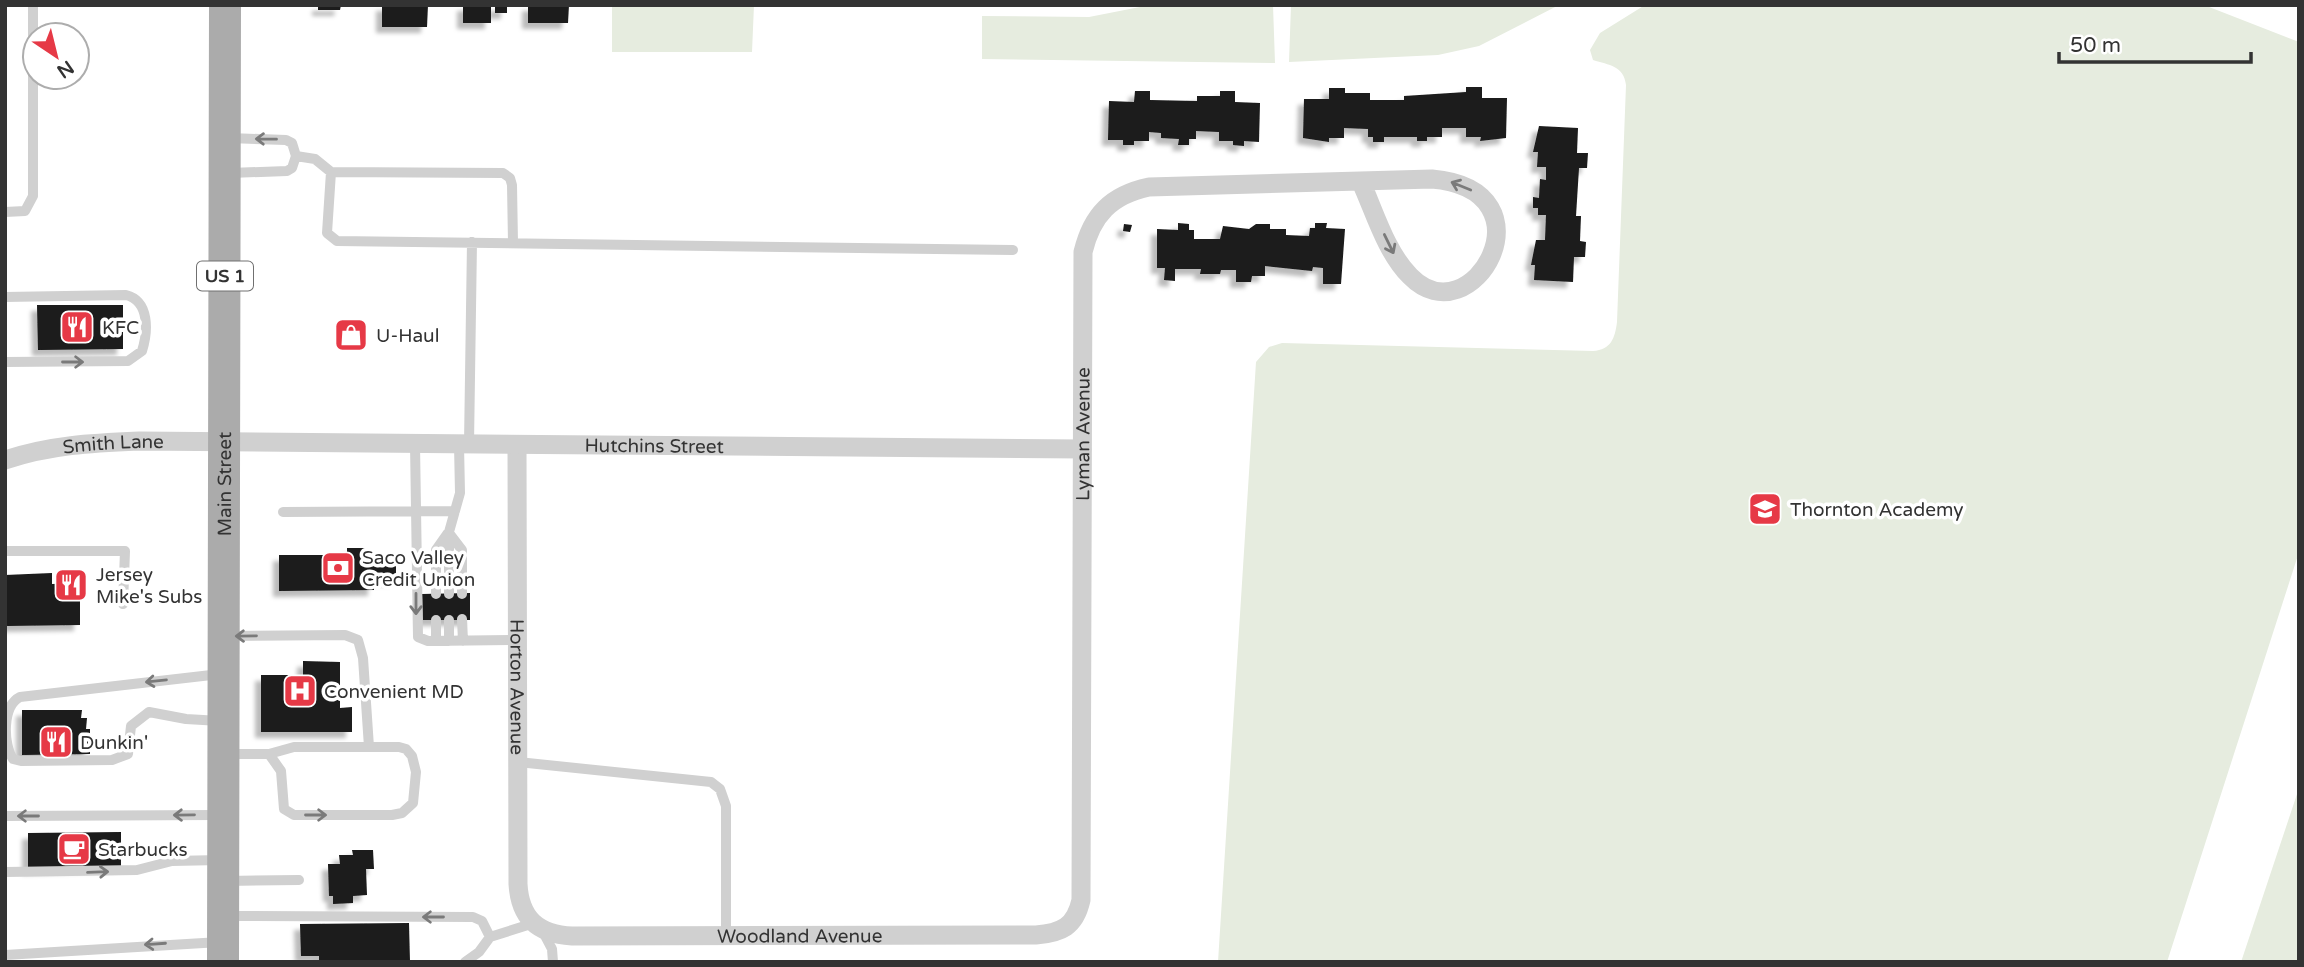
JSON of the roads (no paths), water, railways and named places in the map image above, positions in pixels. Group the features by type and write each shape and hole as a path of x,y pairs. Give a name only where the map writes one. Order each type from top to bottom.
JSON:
{"main road":[{"name":"Main Street","path":"224,940 225,5"}],"street":[{"name":"Lyman Avenue","path":"1070,926 1077,915 1081,888 1083,252 1091,227 1105,207 1125,193 1149,187 1432,179 1470,190 1489,205 1497,225 1495,249 1487,267 1467,285 1453,291 1428,288 1418,283 1396,257 1361,182"},
{"name":"Hutchins Street","path":"225,442 1082,449"},
{"name":"Smith Lane","path":"5,460 40,448 74,443 225,442"},
{"name":"Horton Avenue","path":"517,446 519,899 537,927"},
{"name":"Woodland Avenue","path":"537,927 572,936 726,936 1036,935 1057,933 1070,926"}],"lane":[{"path":"5,212 25,211 33,196 33,5"},
{"path":"225,138 286,140 292,143 296,156 292,168 287,171 226,173"},
{"path":"296,156 315,159 331,172 503,173 510,178 512,185 513,243"},
{"path":"331,172 327,233 337,241 1013,250"},
{"path":"449,594 449,532 460,493 464,445 472,242"},
{"path":"5,298 126,296 137,300 142,306 146,326 142,351 128,361 5,362"},
{"path":"415,444 416,633 421,639 436,641 517,640"},
{"path":"283,512 455,511"},
{"path":"449,532 461,550 462,594"},
{"path":"436,594 436,550 449,532"},
{"path":"5,551 125,551 123,604"},
{"path":"436,620 436,641"},
{"path":"449,620 449,641"},
{"path":"462,620 463,640"},
{"path":"224,636 345,635 358,640 363,659 369,747"},
{"path":"224,674 20,697 10,706 8,749 13,759 21,761 112,760 128,754 131,726 149,712 224,722"},
{"path":"224,754 269,754 294,747 399,747 412,755 416,793 413,803 402,813 303,815 287,812 284,809 281,771 269,754"},
{"path":"518,762 711,782 720,789 726,806 726,936"},
{"path":"5,816 224,814"},
{"path":"5,872 137,870 172,861 299,880"},
{"path":"5,955 224,940 473,917 482,920 490,937"},
{"path":"466,962 480,952 490,937 537,927 552,949 553,962"}],"place":[{"name":"KFC","path":"77,327"},
{"name":"U-Haul","path":"351,335"},
{"name":"Thornton Academy","path":"1765,509"},
{"name":"Saco Valley Credit Union","path":"338,568"},
{"name":"Jersey Mike's Subs","path":"71,585"},
{"name":"Convenient MD","path":"300,691"},
{"name":"Dunkin'","path":"56,742"},
{"name":"Starbucks","path":"74,849"}]}
